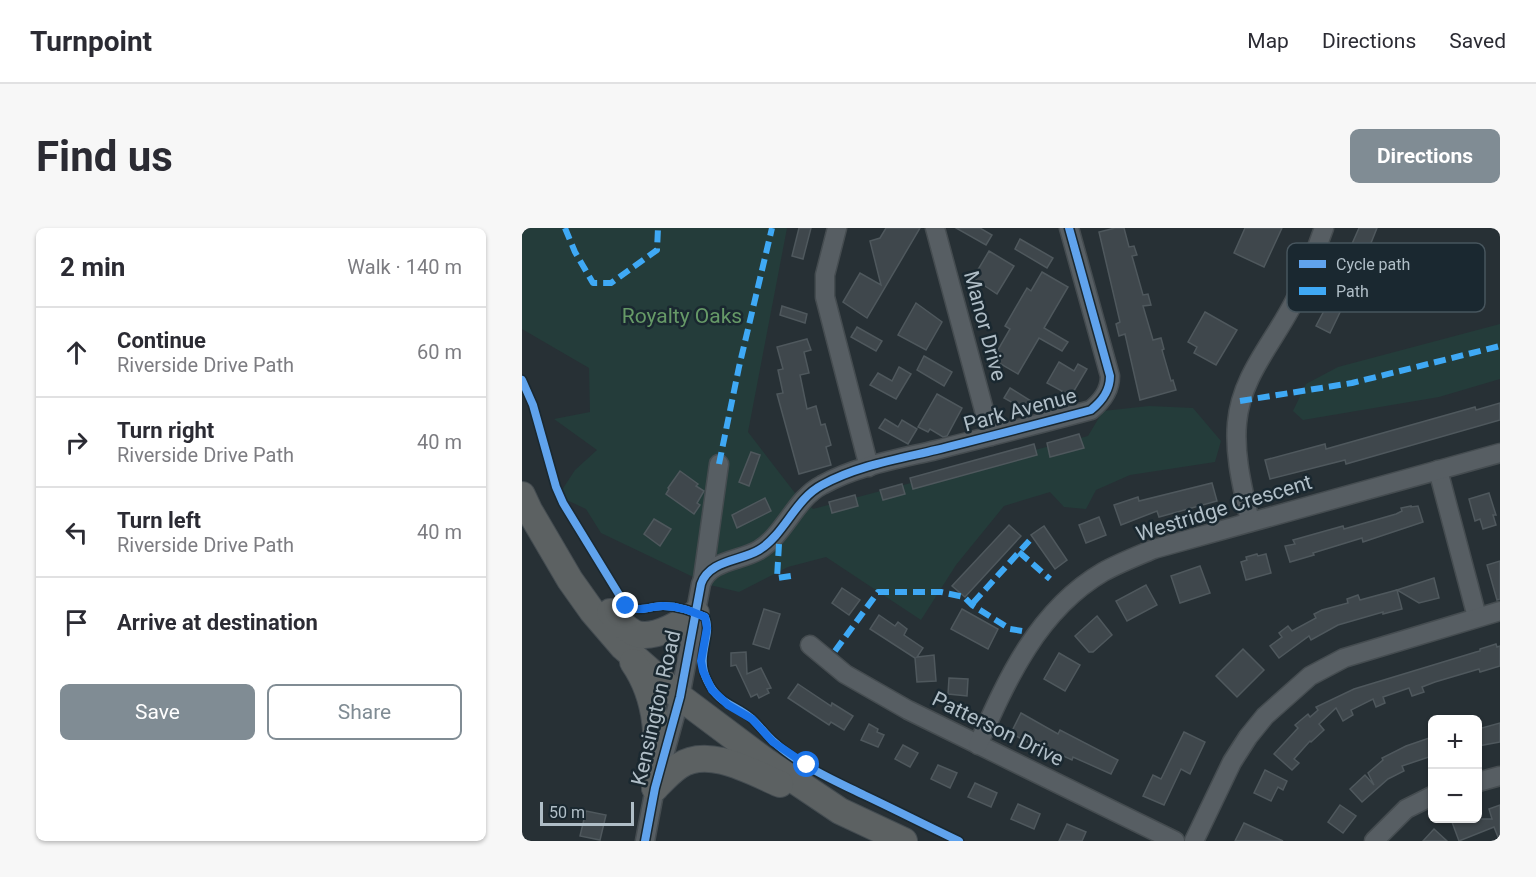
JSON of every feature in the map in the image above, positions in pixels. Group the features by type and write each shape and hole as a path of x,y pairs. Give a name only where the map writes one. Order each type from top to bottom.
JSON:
{"highway":[{"path":"522,495 580,596 624,647 641,672 652,706 658,737 655,788"},
{"path":"553,549 614,618 635,634 656,632 680,624 696,613"},
{"path":"624,647 680,697 840,811"},
{"path":"655,788 680,765 699,759 730,762 904,841"}],"street":[{"path":"837,228 825,275 825,297 869,467"},
{"name":"Manor Drive","path":"935,228 991,436"},
{"name":"Park Avenue","path":"703,578 718,566 757,552 765,546 806,496 821,485 869,467 1091,410 1102,400 1110,383 1110,376 1069,228"},
{"path":"1318,243 1324,228"},
{"path":"1250,522 1240,478 1236,444 1240,401 1254,368 1288,312"},
{"name":"Westridge Crescent","path":"978,745 1013,669 1026,648 1052,614 1082,586 1104,571 1154,549 1500,453"},
{"name":"Kensington Road","path":"645,841 655,788 680,697 703,578 719,464"},
{"path":"1438,470 1477,618"},
{"path":"1194,841 1232,762 1265,716 1310,676 1344,658 1500,611"},
{"name":"Patterson Drive","path":"810,645 845,674 876,693 1175,841"},
{"path":"1482,781 1500,776"},
{"path":"1374,841 1406,809 1428,798"}],"green space":[{"name":"Royalty Oaks","path":"522,228 787,228 748,432 795,493 813,509 1088,436 1103,411 1149,406 1193,408 1221,441 1215,462 1130,475 1096,490 1086,509 1064,507 1050,492 1004,506 956,565 921,620 826,557 788,567 739,592 710,585 601,533 586,509 558,496 575,470 597,450 554,419 590,412 589,368 522,329"},
{"path":"1500,324 1500,379 1439,397 1303,420 1293,411 1306,384 1338,367"}],"building":[{"path":"799,228 811,228 803,259 792,256"},
{"path":"886,228 920,228 867,318 843,302 860,273 881,285 870,241 880,238"},
{"path":"956,228 980,228 992,235 986,245"},
{"path":"1124,228 1129,247 1134,246 1137,255 1132,256 1143,295 1148,294 1151,305 1143,306 1153,340 1161,338 1164,349 1162,350 1176,390 1140,400 1125,334 1119,336 1116,324 1120,322 1099,232"},
{"path":"1245,228 1282,228 1264,267 1234,253"},
{"path":"1359,228 1377,228 1371,243 1352,243"},
{"path":"1020,239 1053,258 1047,268 1015,249"},
{"path":"989,251 1014,266 997,294 973,278"},
{"path":"1042,272 1068,287 1044,328 1068,342 1062,351 1039,338 1018,374 1001,364 997,372 988,367 1010,329 1005,326 1027,288 1031,291"},
{"path":"916,303 942,322 926,350 898,335"},
{"path":"782,306 807,314 805,323 780,315"},
{"path":"1205,312 1237,330 1216,365 1194,353 1197,347 1188,342"},
{"path":"1323,312 1340,312 1330,333 1316,326"},
{"path":"857,327 882,341 876,351 851,337"},
{"path":"807,339 811,350 804,352 809,373 800,375 807,409 816,406 821,425 825,424 831,445 826,447 831,465 799,474 777,394 783,393 778,370 783,369 777,347"},
{"path":"924,356 952,372 944,386 917,370"},
{"path":"1059,362 1074,371 1078,364 1087,369 1068,401 1060,395 1062,391 1047,383"},
{"path":"899,367 911,374 896,399 870,385 878,373 892,381"},
{"path":"1010,388 1031,401 1026,410 1004,398"},
{"path":"937,394 962,408 947,436 943,437 930,429 928,432 918,427"},
{"path":"1500,403 1500,420 1346,464 1345,460 1270,479 1265,460 1325,444 1326,449 1475,407 1476,410"},
{"path":"885,419 898,427 902,420 917,429 908,444 879,428"},
{"path":"1079,434 1084,448 1050,457 1047,443"},
{"path":"1034,444 1037,455 913,489 910,478"},
{"path":"751,452 760,455 749,486 739,482"},
{"path":"680,471 704,491 697,503 700,505 694,514 666,494"},
{"path":"1212,483 1217,501 1159,517 1157,511 1121,525 1114,505 1138,497 1139,501"},
{"path":"902,484 905,494 883,500 880,490"},
{"path":"1489,493 1496,515 1493,515 1496,525 1483,529 1480,519 1475,521 1469,499"},
{"path":"855,495 858,506 832,513 829,502"},
{"path":"765,498 771,511 737,528 732,515"},
{"path":"1418,506 1423,522 1363,542 1362,538 1290,562 1285,546 1295,544 1293,540 1343,526 1344,529 1396,514 1402,511 1401,508"},
{"path":"1099,517 1106,535 1086,543 1079,525"},
{"path":"654,519 671,529 660,546 644,534"},
{"path":"1009,525 1021,536 965,597 952,586"},
{"path":"1044,526 1067,560 1055,569 1031,535"},
{"path":"1257,554 1258,556 1266,554 1271,573 1246,580 1241,562 1247,560 1246,557"},
{"path":"1500,561 1500,599 1497,600 1487,565"},
{"path":"1200,566 1210,593 1180,603 1171,576"},
{"path":"1434,578 1439,598 1419,603 1397,590"},
{"path":"1146,585 1157,605 1127,621 1116,601"},
{"path":"842,588 860,600 849,615 832,603"},
{"path":"1397,590 1402,609 1338,625 1311,640 1309,636 1279,658 1270,646 1282,637 1279,633 1288,626 1292,631 1316,618 1314,614 1322,610 1348,603 1347,599 1358,595 1360,600"},
{"path":"764,609 780,614 769,649 753,644"},
{"path":"962,609 998,629 988,649 951,629"},
{"path":"879,615 895,626 898,622 907,629 904,635 923,648 917,657 934,655 936,681 917,682 915,658 870,629"},
{"path":"1097,616 1112,635 1093,652 1089,652 1075,636"},
{"path":"1496,644 1497,647 1500,646 1500,666 1480,672 1479,669 1435,682 1422,687 1424,692 1412,696 1409,688 1383,697 1385,703 1376,707 1373,699 1351,710 1353,715 1343,721 1336,708 1319,724 1324,730 1310,741 1294,759 1299,763 1292,770 1274,754 1298,728 1295,725 1308,714 1310,717 1318,710 1316,707 1354,689 1480,651 1480,649"},
{"path":"1243,649 1264,670 1237,697 1216,676"},
{"path":"746,652 747,674 761,668 771,688 767,689 769,693 759,698 757,694 751,697 736,665 731,666 731,653"},
{"path":"1059,653 1080,665 1065,691 1044,679"},
{"path":"949,678 968,679 967,696 948,694"},
{"path":"798,684 831,706 832,703 853,716 844,730 831,722 829,725 788,698"},
{"path":"1021,713 1058,734 1060,730 1118,760 1111,774 1035,743 1034,746 1011,733"},
{"path":"1500,723 1500,742 1482,745 1482,728"},
{"path":"869,724 884,735 878,747 861,740"},
{"path":"1184,732 1205,742 1190,774 1181,769 1164,805 1143,796 1153,775 1161,779"},
{"path":"1428,738 1428,757 1402,766 1404,771 1388,779 1362,802 1350,789 1365,775 1374,785 1368,773 1383,760 1382,758"},
{"path":"903,745 918,753 910,767 895,759"},
{"path":"938,765 957,773 950,788 931,779"},
{"path":"1265,770 1287,781 1283,790 1278,787 1271,801 1254,793"},
{"path":"975,783 997,793 991,807 968,797"},
{"path":"1018,804 1040,814 1034,829 1011,819"},
{"path":"1340,805 1356,816 1343,833 1328,822"},
{"path":"1500,805 1500,837 1494,827 1459,841 1452,823 1482,823 1482,819 1492,819 1489,809"},
{"path":"586,811 606,815 600,840 580,836"},
{"path":"1244,823 1283,841 1235,841"},
{"path":"1067,824 1086,832 1082,841 1059,841"},
{"path":"1434,829 1447,841 1423,841"}],"marked path":[{"path":"565,228 575,252 593,283 611,283 657,250 658,228"},
{"path":"719,464 772,228"},
{"path":"1240,401 1352,383 1500,346"},
{"path":"973,603 1030,540"},
{"path":"779,544 777,578 791,576"},
{"path":"1019,552 1050,579"},
{"path":"835,651 878,592 941,592 964,597 972,605 1010,629 1022,631"}],"cycle path":[{"path":"645,841 655,788 680,697 701,584 711,570 759,550 776,535 804,499 835,478 878,464 1091,410 1105,395 1110,376 1069,228"},
{"path":"522,380 533,405 556,487 563,503 626,606 640,609 658,606 674,607 705,617 707,631 703,654 704,671 711,688 721,699 745,713 783,750 805,765 959,841"}],"route":[{"path":"626,606 630,609 642,610 665,606 676,607 705,617 707,628 701,661 712,690 728,705 752,719 773,742 807,765"}]}
